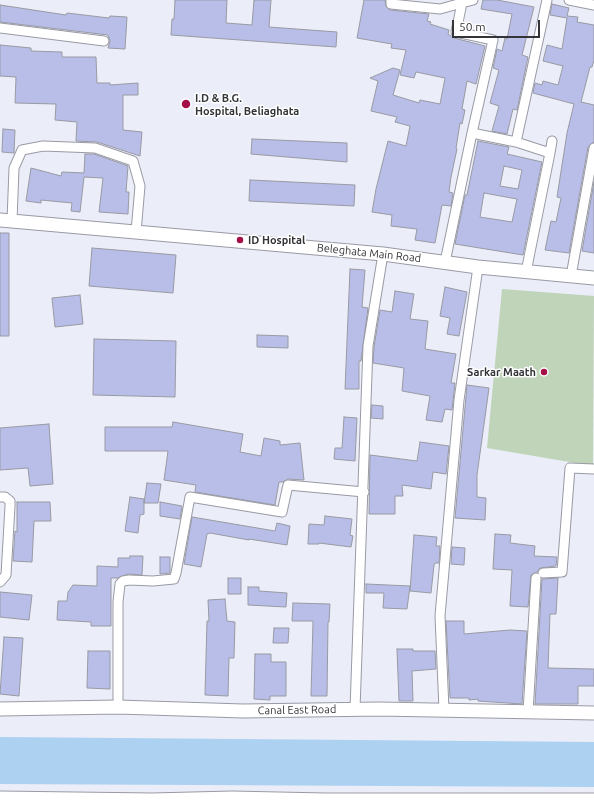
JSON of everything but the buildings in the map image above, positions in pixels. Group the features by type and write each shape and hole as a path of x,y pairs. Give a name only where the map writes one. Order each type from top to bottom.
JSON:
{"main road":[{"name":"Beleghata Main Road","path":"6,220 383,254 478,267 594,278"},
{"name":"Canal East Road","path":"0,709 118,707 243,711 355,709 594,713"},
{"path":"0,798 152,800 232,798 497,801 594,800"}],"street":[{"path":"392,0 391,4 440,9 473,0"},
{"path":"516,142 547,0"},
{"path":"569,0 594,5"},
{"path":"445,262 493,40 456,32 462,3"},
{"path":"0,28 104,41"},
{"path":"472,133 516,142 550,153"},
{"path":"526,272 552,141"},
{"path":"6,220 14,168 22,150 43,146 95,148 133,162 140,186 136,232"},
{"path":"571,276 594,148"},
{"path":"355,709 362,498 364,492 368,346 383,254"},
{"path":"444,710 440,616 459,400 478,267"},
{"path":"528,712 540,575 562,572 570,468 594,470"},
{"path":"118,707 118,602 120,584 123,581 129,580 153,582 174,579 190,497 282,512 288,485 364,492"},
{"path":"0,497 6,497 10,501 10,506 6,576 0,582"}],"green space":[{"name":"Sarkar Maath","path":"502,289 594,296 593,466 487,448"}],"water":[{"path":"0,737 594,742 594,787 0,784"}],"place":[{"name":"I.D & B.G. Hospital, Beliaghata","path":"186,104"},
{"name":"ID Hospital","path":"240,240"},
{"name":"Sarkar Maath","path":"544,372"}]}
